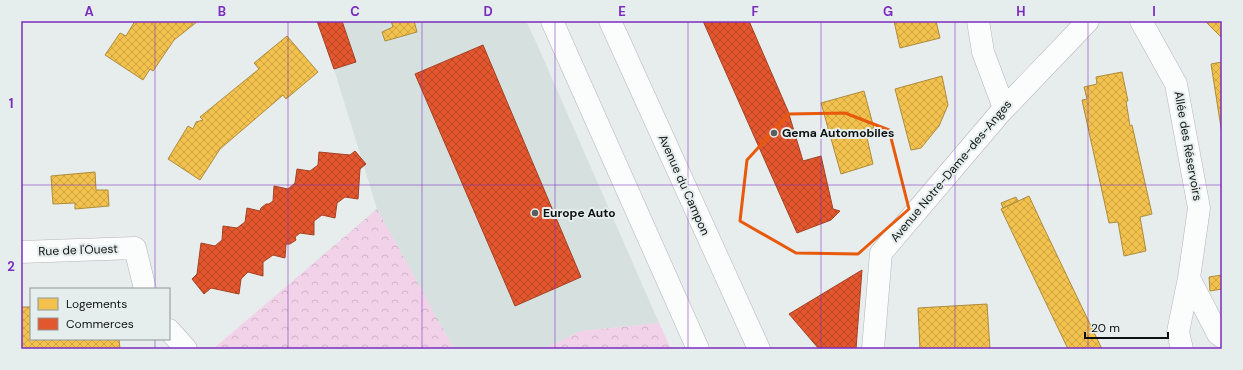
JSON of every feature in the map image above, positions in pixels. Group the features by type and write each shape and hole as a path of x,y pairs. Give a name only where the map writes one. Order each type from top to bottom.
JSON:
{"street":[{"path":"552,21 698,349"},
{"name":"Avenue du Campon","path":"610,21 759,349"},
{"path":"978,21 983,52 1004,108"},
{"name":"Avenue Notre-Dame-des-Anges","path":"873,349 881,253 1004,108 1088,21"},
{"name":"Allée des Réservoirs","path":"1141,21 1176,84 1200,208 1189,278 1178,332 1182,349"},
{"name":"Rue de l'Ouest","path":"21,252 135,248 145,288"},
{"path":"1189,278 1218,334 1222,337"},
{"path":"170,331 186,349"}],"highlighted area":[{"path":"845,113 889,130 909,209 858,254 796,253 740,221 747,160 789,114"}],"shaded area":[{"path":"317,21 526,21 659,323 581,331 544,349 454,349 377,209 334,69"}],"green space":[{"path":"377,209 454,349 213,349"},
{"path":"659,323 671,349 544,349 581,331"}],"building: Logements":[{"path":"135,21 198,21 174,40 153,71 150,69 143,80 105,55 120,33 126,36"},
{"path":"391,21 414,21 417,32 385,41 382,32 393,27"},
{"path":"894,21 936,21 940,38 900,48"},
{"path":"1205,21 1222,21 1222,38"},
{"path":"287,36 318,72 286,99 283,95 220,149 200,180 168,159 188,126 193,129 196,122 203,120 200,117 259,69 254,63"},
{"path":"1222,62 1222,134 1211,64"},
{"path":"1122,72 1128,101 1126,101 1130,126 1132,125 1152,214 1140,217 1146,251 1124,256 1118,222 1109,223 1082,100 1087,99 1084,87 1097,84 1096,77"},
{"path":"942,76 948,105 939,126 921,148 911,150 895,89"},
{"path":"864,91 876,136 867,138 873,164 841,174 821,103"},
{"path":"95,172 96,190 108,190 109,206 75,209 75,203 53,204 51,176"},
{"path":"1029,196 1102,349 1068,349 1001,209"},
{"path":"1016,197 1018,201 1003,208 1001,203"},
{"path":"1222,275 1222,289 1210,291 1209,277"},
{"path":"987,304 990,349 920,349 918,308"},
{"path":"21,307 30,307 30,340 119,340 120,349 21,349"}],"building: Commerces":[{"path":"317,21 342,21 356,62 334,69"},
{"name":"Gema Automobiles","path":"703,21 749,21 788,111 803,161 821,156 833,209 840,211 831,220 797,233"},
{"path":"483,45 581,277 515,306 415,74"},
{"path":"355,151 366,164 360,169 358,199 345,197 337,203 335,218 322,215 314,221 314,235 300,233 295,237 296,240 290,244 286,244 285,258 273,255 263,262 263,276 248,272 241,279 239,294 211,288 204,294 192,279 197,274 201,243 215,246 222,240 223,226 237,228 245,222 247,208 260,211 266,204 273,201 274,186 288,189 295,183 297,169 310,171 318,165 319,152 350,155"},
{"path":"862,270 856,349 819,349 789,314"}],"place":[{"name":"Gema Automobiles","path":"774,133"},
{"name":"Europe Auto","path":"535,213"}]}
